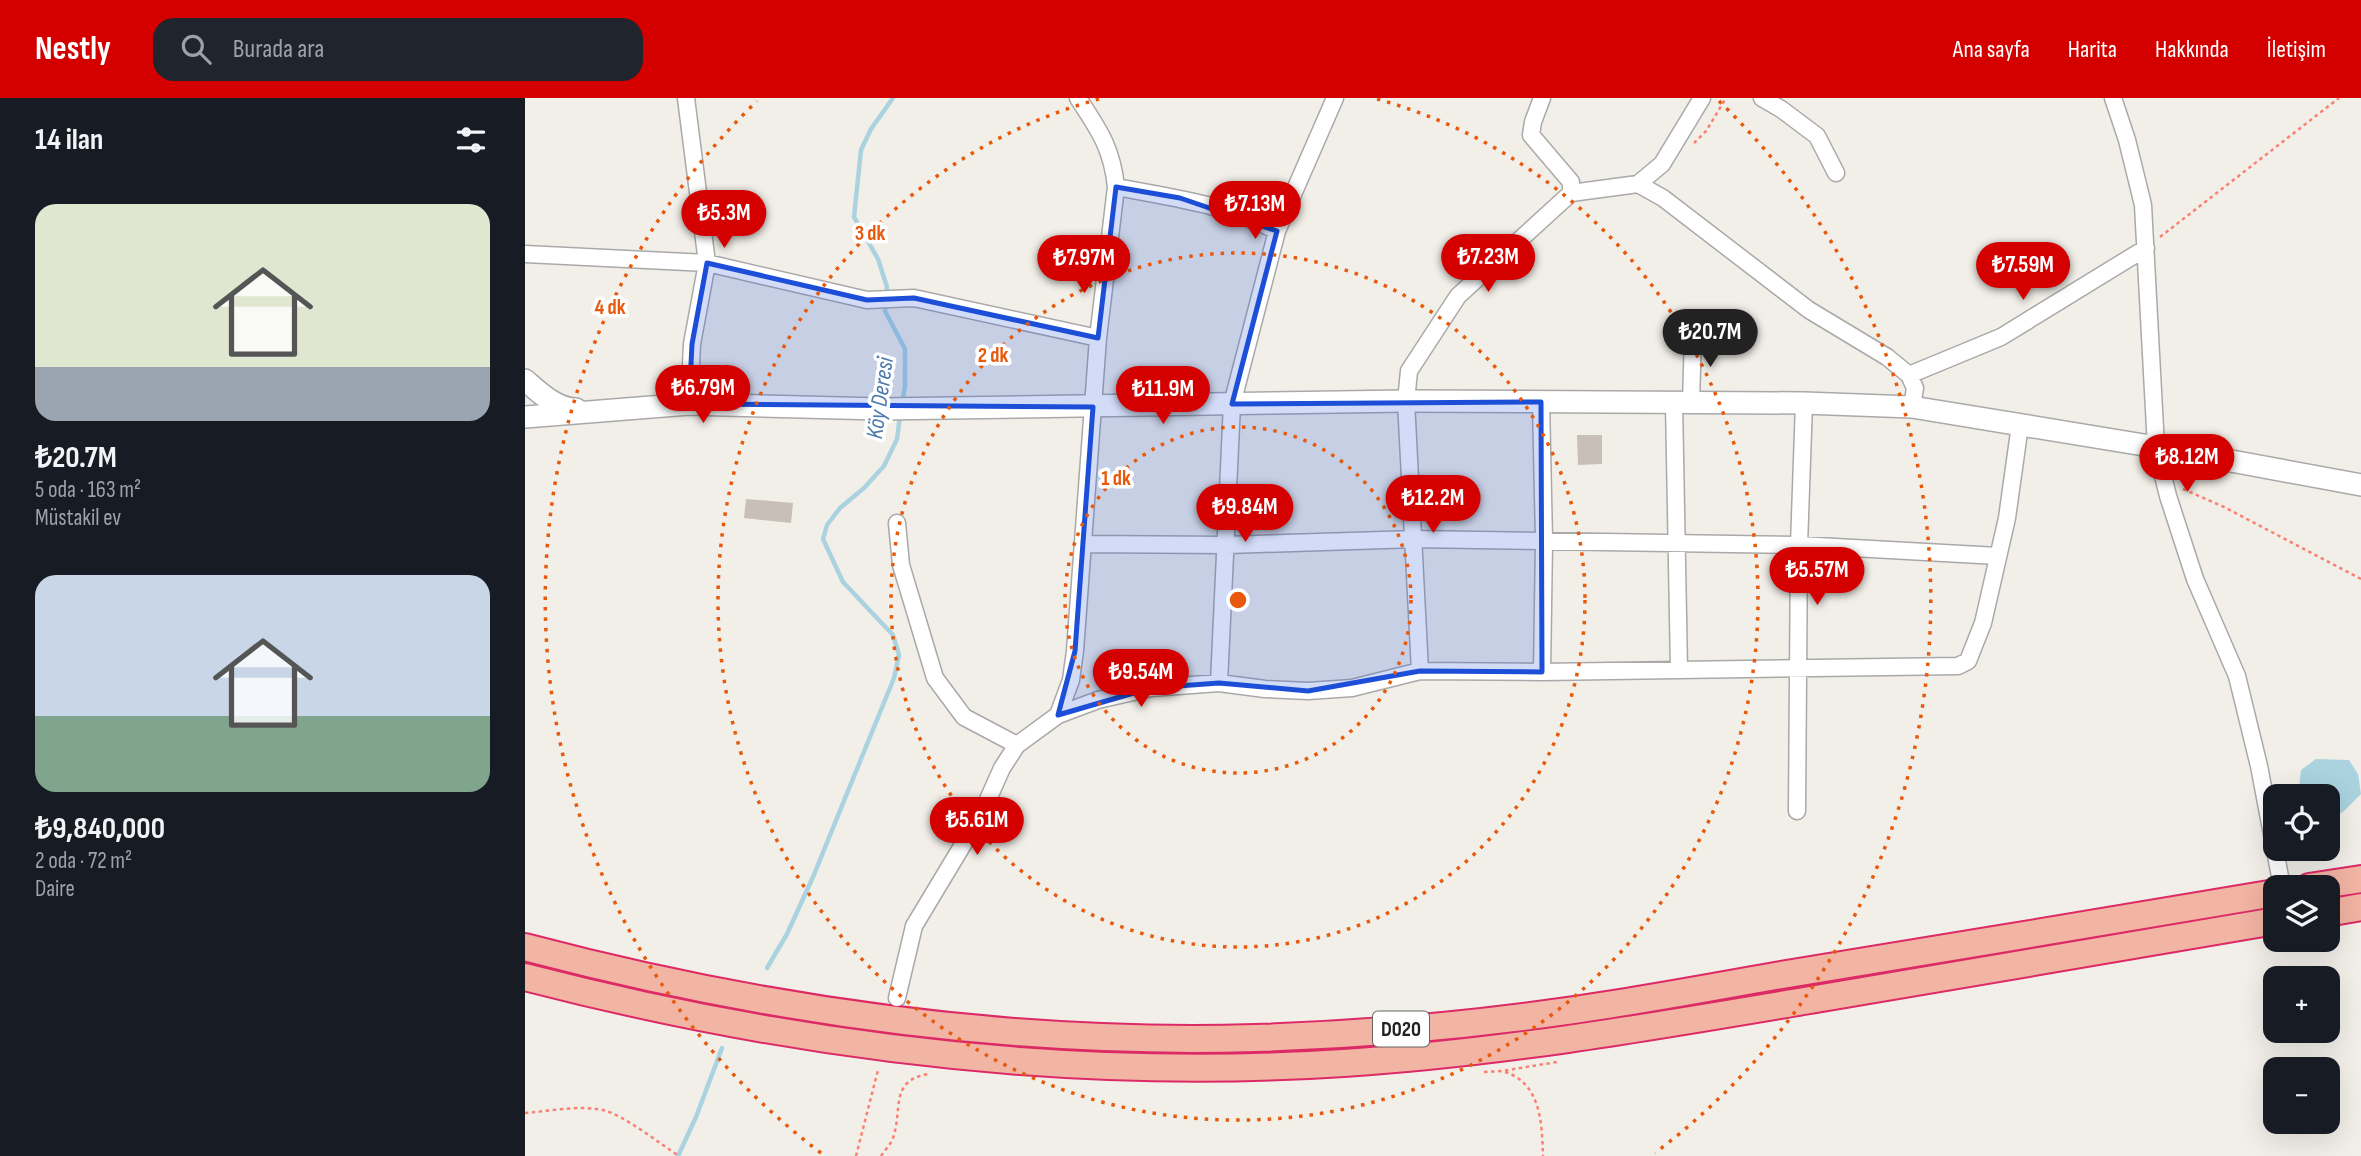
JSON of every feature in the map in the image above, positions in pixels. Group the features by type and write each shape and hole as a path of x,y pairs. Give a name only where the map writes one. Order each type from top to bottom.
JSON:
{"highway":[{"path":"2340,882 2361,878"},
{"name":"D020","path":"525,947 619,971 724,993 908,1022 1046,1033 1251,1038 1414,1028 1564,1012 2263,895"},
{"path":"2340,911 2361,907"},
{"name":"D020","path":"525,977 677,1013 782,1033 904,1051 1140,1066 1341,1063 1478,1051 1610,1033 2263,923"}],"street":[{"path":"686,98 708,263 692,344 689,404"},
{"path":"1058,715 1071,680 1075,651 1098,338 1116,187 1113,163 1101,133 1078,98"},
{"path":"1219,683 1232,404 1277,231 1335,98"},
{"path":"1542,98 1531,135 1571,181 1571,193"},
{"path":"1420,671 1406,401 1409,371 1458,296 1571,193 1638,184 1662,164 1702,98"},
{"path":"1762,98 1817,136 1836,173"},
{"path":"2113,98 2127,140 2143,205 2159,456 2195,579 2237,676 2259,766 2280,875"},
{"path":"1638,184 1673,206 1809,310 1887,357 1909,375 1915,388 1912,407"},
{"path":"1116,187 1203,204 1251,217 1277,231"},
{"path":"1909,375 2001,337 2146,248"},
{"path":"525,254 708,263 867,300 914,298 1098,338"},
{"path":"1679,670 1677,544 1682,403 1693,334"},
{"path":"525,380 547,398 569,409 606,410"},
{"path":"525,418 689,404 880,409 1406,401 1804,403 1912,407 2019,425 2159,456 2361,485"},
{"path":"1541,402 1542,672"},
{"path":"1797,811 1799,545 1804,403"},
{"path":"897,998 914,926 982,813 1002,768 1017,745 1058,715 1098,700 1151,688 1219,683 1308,691 1352,688 1420,671 1798,669 1958,666 1968,661 1975,649 1983,623 2007,518 2019,425"},
{"path":"897,523 901,565 935,678 964,717 1017,745"},
{"path":"1083,544 1227,545 1415,539 1799,545 1998,556"}],"path":[{"path":"1688,149 1706,131 1726,98"},
{"path":"2146,248 2339,98"},
{"path":"2159,456 2180,488 2224,507 2361,579"},
{"path":"856,1156 878,1070"},
{"path":"1502,1071 1518,1076 1534,1095 1542,1127 1542,1156"},
{"path":"525,1113 604,1110 641,1130 679,1156"}],"highlighted area":[{"path":"1116,187 1180,198 1277,231 1232,404 1541,402 1542,672 1420,671 1308,691 1219,683 1151,688 1058,715 1075,651 1093,407 689,404 692,344 707,263 867,300 914,298 1098,338"}],"water":[{"path":"2316,759 2349,760 2358,774 2361,794 2340,813 2340,784 2299,784 2301,770"}],"building":[{"path":"1577,435 1602,435 1602,464 1578,465"},
{"path":"746,499 793,503 791,523 744,518"}],"waterway":[{"name":"Köy Deresi","path":"893,98 871,129 861,150 854,217 878,259 887,287 885,311 905,349 902,404"},
{"path":"767,968 787,934 813,877 894,678 899,655 893,635 843,582 823,539 827,525 840,508 864,488 884,466 897,439 900,416"},
{"path":"678,1156 722,1048"}]}
